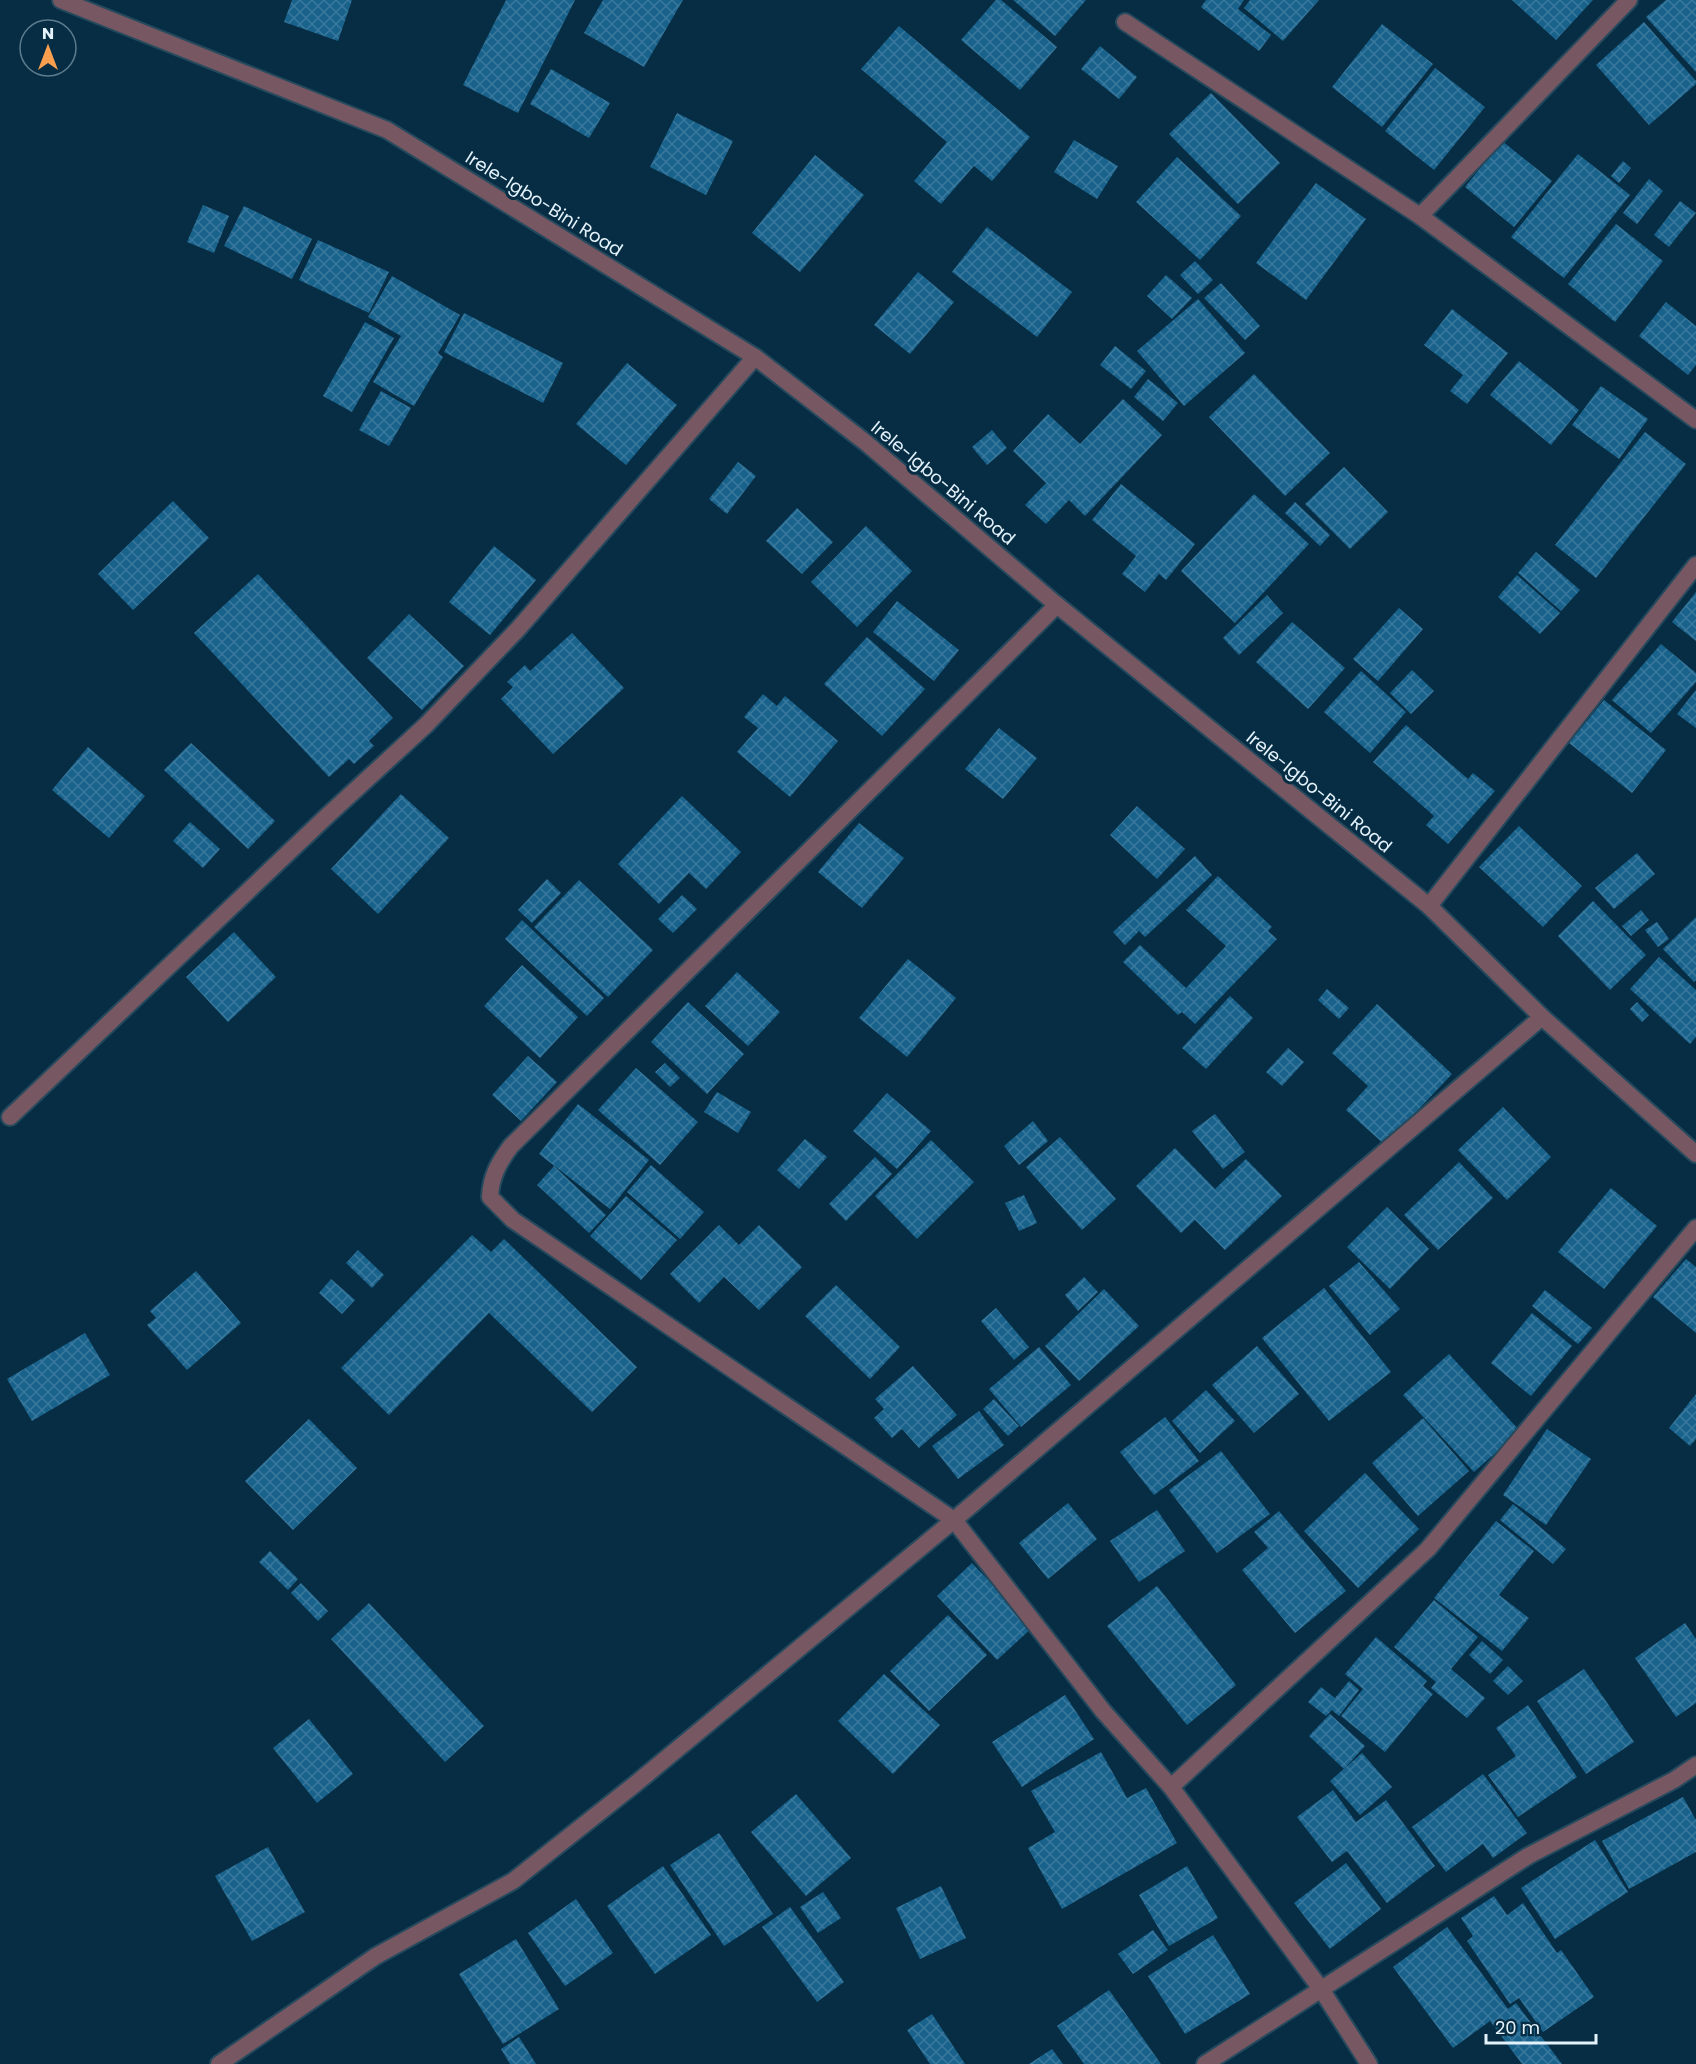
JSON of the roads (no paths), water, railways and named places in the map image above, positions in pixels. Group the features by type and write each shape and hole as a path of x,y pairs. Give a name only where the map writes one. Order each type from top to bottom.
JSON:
{"street":[{"name":"Irele-Igbo-Bini Road","path":"61,0 387,130 755,357 865,442 1057,605 1429,906 1542,1017 1696,1154"},
{"path":"1420,216 1629,0"},
{"path":"1125,22 1420,216 1696,420"},
{"path":"10,1117 434,717 518,629 755,357"},
{"path":"1429,906 1696,565"},
{"path":"1057,605 511,1146 500,1162 491,1182 490,1197 513,1220 954,1520 1103,1712 1171,1787 1321,1989 1369,2064"},
{"path":"219,2064 376,1956 513,1881 634,1785 954,1520 1542,1017"},
{"path":"1171,1787 1428,1549 1696,1228"},
{"path":"1205,2064 1528,1856 1674,1780 1696,1765"}]}
